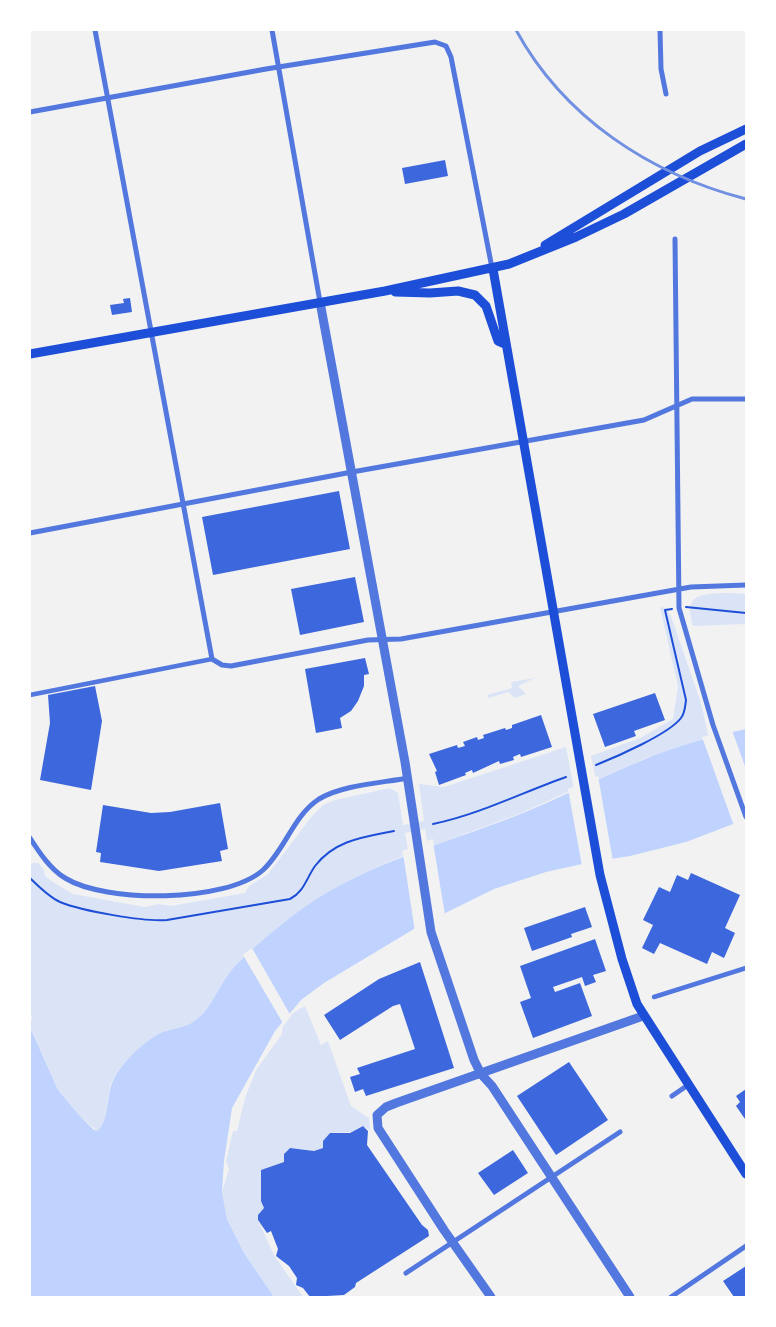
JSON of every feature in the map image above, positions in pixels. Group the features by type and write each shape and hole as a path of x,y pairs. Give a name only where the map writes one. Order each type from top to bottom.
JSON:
{"main road":[{"path":"521,260 700,151 746,129"},
{"path":"30,354 385,291 492,269 521,260 624,214 746,144"},
{"path":"492,269 600,875 622,959 643,1016 746,1174"},
{"path":"385,291 410,294 470,292 486,306 498,341 506,344"}],"street":[{"path":"95,30 212,659"},
{"path":"272,30 408,778 431,932 474,1060 481,1074 492,1086 630,1297"},
{"path":"660,30 661,69 666,94"},
{"path":"30,112 279,67 435,42 446,46 451,57 492,269"},
{"path":"675,239 679,608 714,725 746,818"},
{"path":"30,533 352,472 644,420 692,399 746,399"},
{"path":"30,695 212,659 222,665 232,666 363,641 401,639 678,590 746,585"},
{"path":"30,838 56,871 76,884 153,897 201,892 232,886 263,870 305,812 320,799 343,790 408,778"},
{"path":"654,997 746,968"},
{"path":"491,1297 378,1128 377,1114 391,1105 643,1016"},
{"path":"672,1096 688,1085"},
{"path":"406,1273 620,1132"},
{"path":"672,1297 746,1246"}],"path":[{"path":"692,606 746,613"},
{"path":"596,765 656,736 680,720 685,712 686,700 665,610"},
{"path":"433,824 476,813 566,777"}],"shaded area":[{"path":"717,593 746,594 746,624 693,626 690,608 696,598"},
{"path":"660,607 665,608 671,616 701,703 709,738 644,759 596,780 591,756 640,738 673,719 678,686"},
{"path":"535,678 518,686 526,694 515,698 508,692 489,698 487,695 512,688 511,682"},
{"path":"566,747 574,789 519,814 434,845 433,839 427,841 425,829 405,833 408,849 402,851 403,856 364,873 328,893 295,916 246,955 195,1022 155,1036 125,1062 112,1080 105,1118 98,1132 79,1115 58,1090 30,1026 32,1017 30,1011 30,863 38,863 44,870 45,876 73,894 145,907 159,904 171,906 245,893 249,886 268,874 312,816 323,805 335,800 390,788 398,793 403,825 424,821 419,784 444,787"},
{"path":"305,1006 321,1045 328,1041 351,1106 369,1118 370,1130 361,1126 352,1132 330,1133 323,1141 323,1148 314,1151 290,1148 284,1154 284,1162 261,1170 261,1201 264,1208 258,1215 258,1220 274,1255 303,1297 274,1297 244,1253 227,1219 222,1192 229,1169 226,1161 233,1131 237,1131 245,1098 256,1070 282,1034 286,1021 292,1014"}],"water":[{"path":"746,729 746,819 686,842 630,856 546,872 494,889 419,926 324,983 301,1000 275,1031 232,1108 224,1161 222,1192 227,1219 244,1253 274,1297 30,1297 30,1027 58,1090 79,1115 94,1130 98,1131 105,1118 113,1081 130,1057 156,1035 188,1025 196,1020 211,1004 231,971 259,943 316,899 344,883 400,858 518,815 655,755 694,742"}],"pier":[{"path":"732,730 746,769 746,821 734,826 702,737"},
{"path":"598,776 613,861 582,866 568,789"},
{"path":"433,842 445,915 415,932 403,853"},
{"path":"252,948 291,1016 284,1025 243,955"}],"building":[{"path":"445,160 448,176 405,184 402,168"},
{"path":"130,298 132,312 112,315 110,305 124,303 123,299"},
{"path":"339,491 350,549 213,575 202,517"},
{"path":"355,577 364,622 300,635 291,589"},
{"path":"365,658 369,674 364,675 364,686 358,701 351,711 340,718 342,728 316,733 305,669"},
{"path":"95,686 102,721 91,790 40,780 50,723 48,695"},
{"path":"655,693 665,720 634,731 636,736 605,747 593,714"},
{"path":"541,715 552,747 521,757 520,754 513,757 514,760 500,764 499,761 473,773 472,770 465,773 466,775 439,785 435,772 437,771 429,754 457,745 458,748 465,746 463,742 477,737 478,740 484,738 483,735 505,728 506,730 512,728 512,725"},
{"path":"220,803 228,849 220,851 222,861 159,871 100,862 101,853 96,852 103,805 151,813 170,812"},
{"path":"691,873 740,895 725,928 735,933 724,958 712,952 707,964 660,943 654,954 642,948 653,925 643,920 659,887 670,892 677,875 688,880"},
{"path":"585,907 592,927 571,934 572,937 532,951 524,928"},
{"path":"595,939 606,971 593,975 596,982 585,986 582,977 553,987 555,992 580,983 592,1016 533,1038 520,1002 531,998 520,966"},
{"path":"420,962 454,1068 366,1096 363,1089 355,1092 350,1077 360,1074 357,1068 415,1049 400,1004 393,1006 340,1040 324,1015 379,979"},
{"path":"569,1062 608,1120 556,1155 517,1096"},
{"path":"746,1089 745,1119 736,1106 740,1102 736,1096"},
{"path":"363,1126 368,1131 367,1145 422,1225 428,1230 429,1236 356,1283 355,1287 344,1295 310,1297 303,1288 296,1285 297,1278 289,1266 276,1256 278,1249 271,1231 267,1233 258,1220 258,1215 264,1208 261,1201 261,1170 284,1162 284,1154 290,1148 314,1151 323,1148 323,1141 330,1133 350,1133"},
{"path":"513,1150 528,1173 494,1195 478,1173"},
{"path":"746,1266 746,1297 734,1297 723,1281"}],"railway":[{"path":"516,30 536,62 559,90 585,116 613,138 644,158 676,174 746,199"}]}
